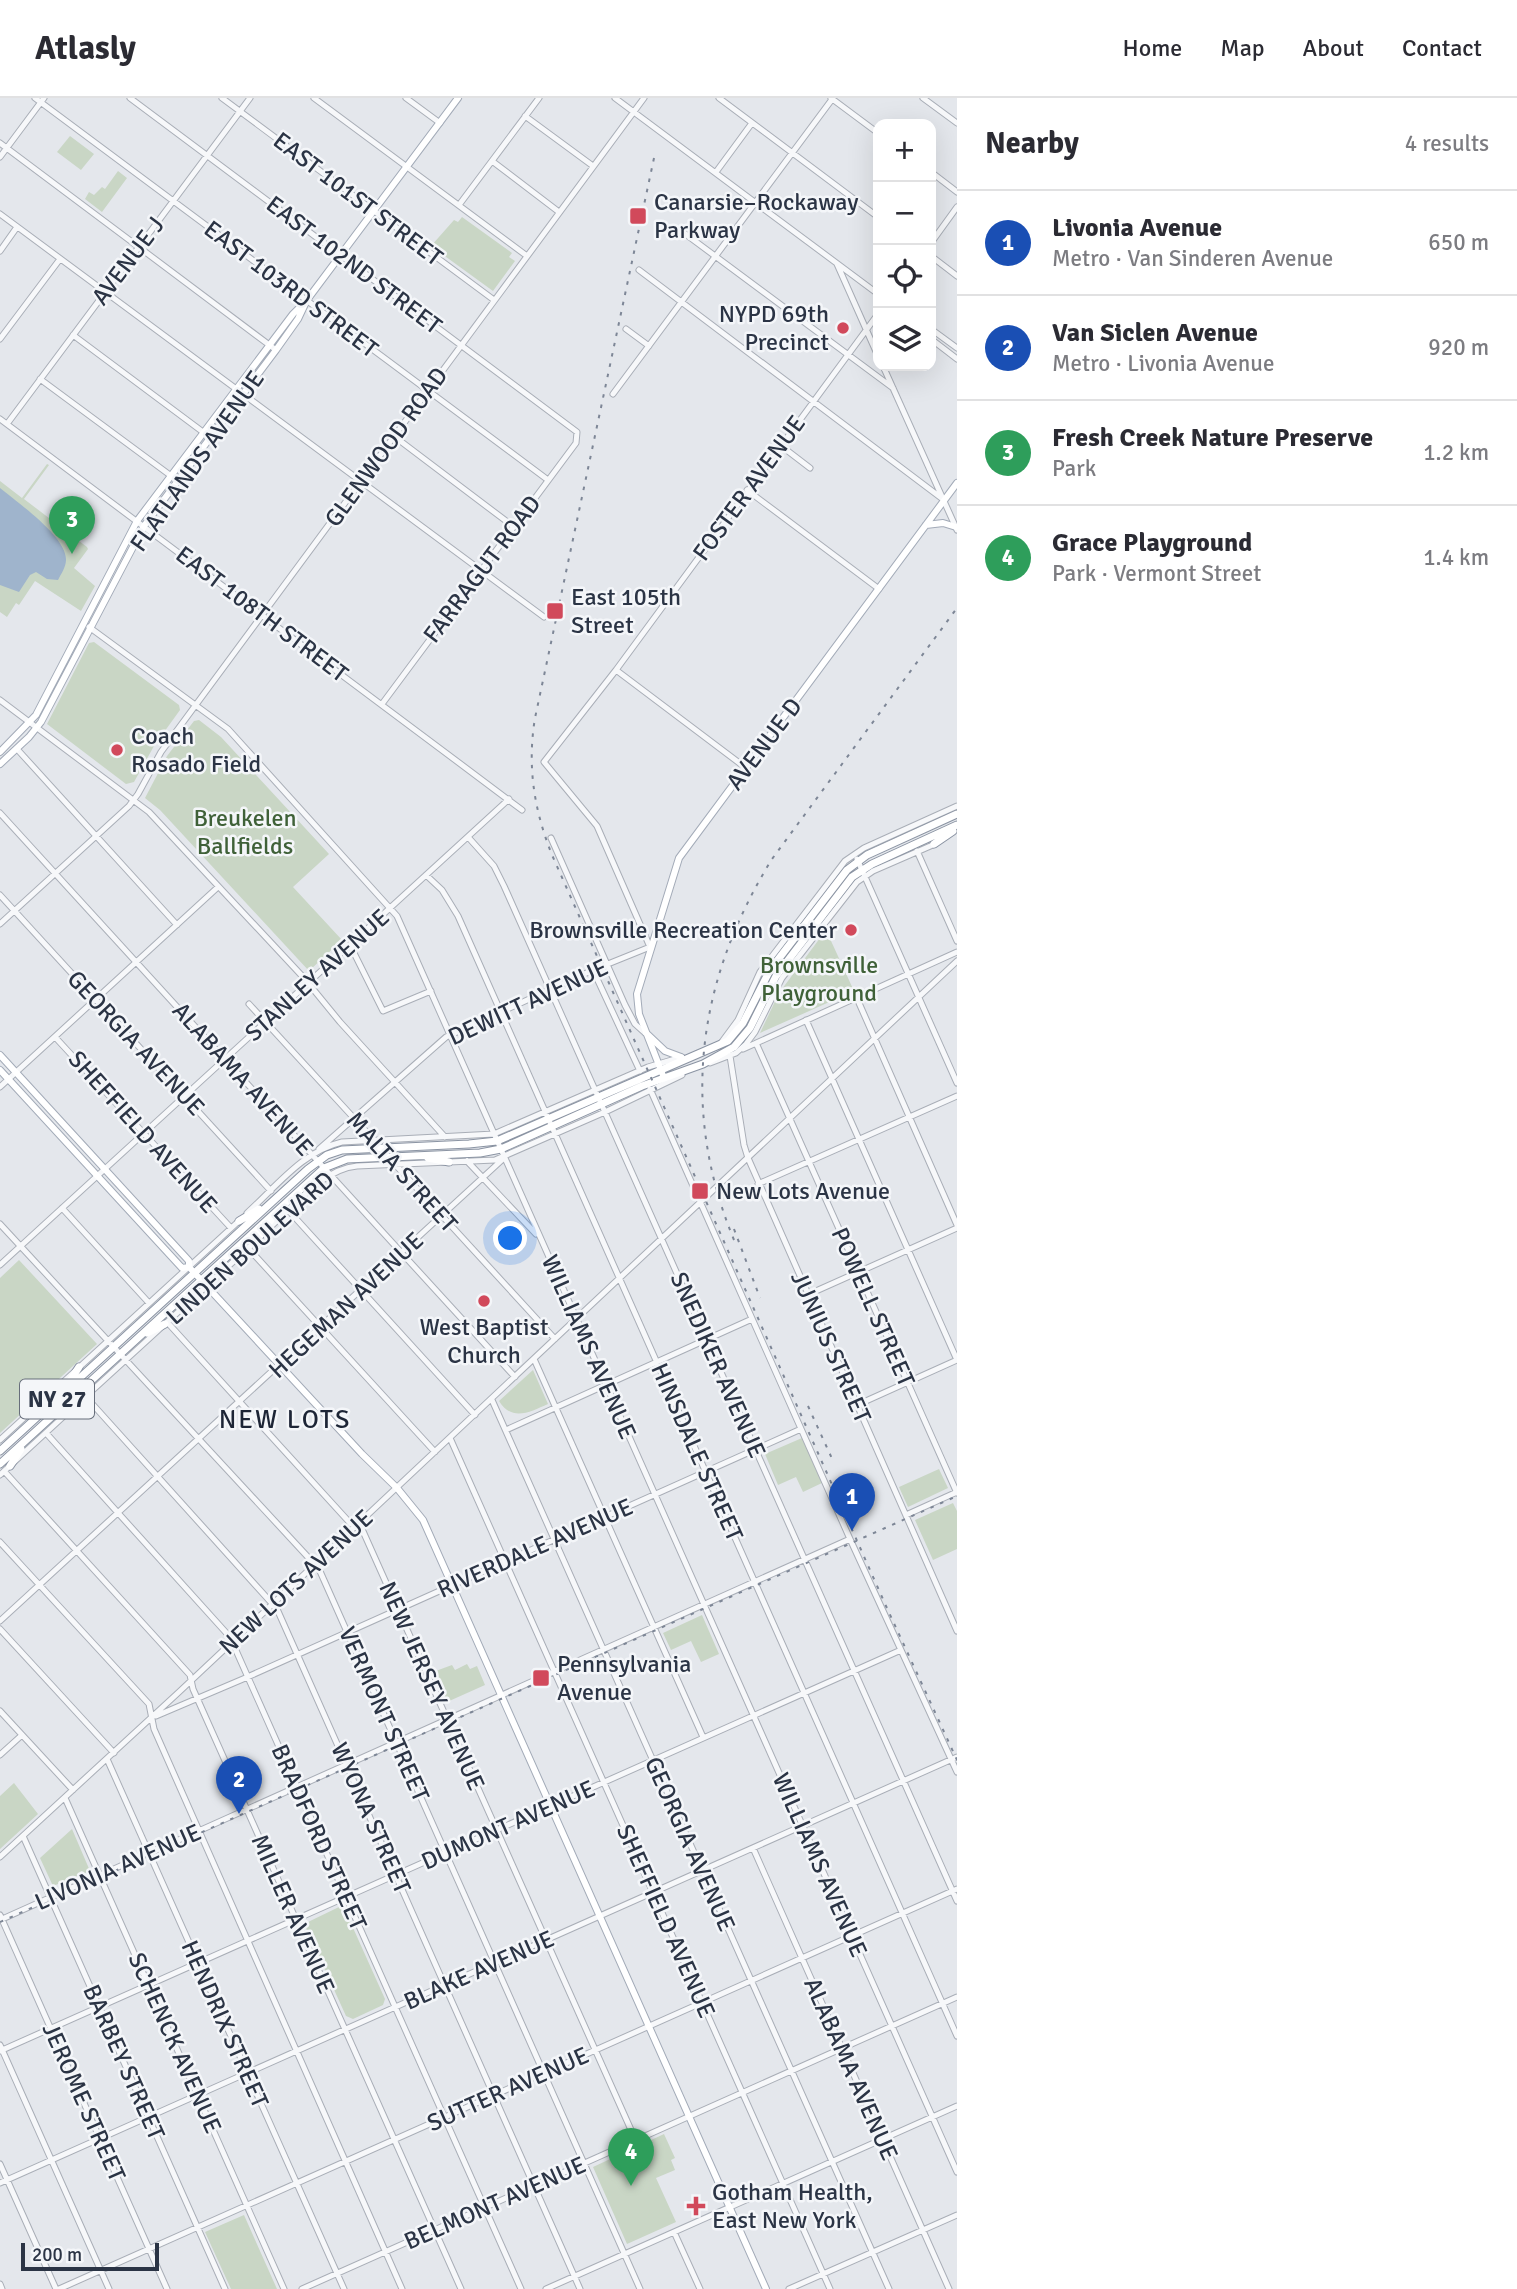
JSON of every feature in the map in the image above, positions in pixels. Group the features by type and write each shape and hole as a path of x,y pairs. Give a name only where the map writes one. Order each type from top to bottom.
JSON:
{"highway":[{"name":"LINDEN BOULEVARD","path":"0,1451 192,1270 318,1161 340,1150 469,1144 496,1137 597,1093 661,1071 717,1046 736,1034 770,970 856,857 957,814"},
{"name":"LINDEN BOULEVARD","path":"4,1469 30,1437 55,1413 123,1357 137,1338 204,1283 280,1208 327,1171 347,1159 503,1153 604,1109 661,1071 703,1064 734,1047 746,1035 776,976 844,886 863,873 957,827"},
{"path":"934,844 957,827"},
{"path":"414,1156 449,1162"},
{"path":"239,1221 272,1202"},
{"path":"257,1240 280,1208"},
{"path":"137,1338 166,1323"},
{"path":"60,1396 79,1367"},
{"path":"55,1413 86,1396"},
{"path":"0,1442 26,1427"}],"main road":[{"name":"FLATLANDS AVENUE","path":"0,764 17,749 33,726 90,628 144,526 175,479 273,348 293,314 307,300 458,98"},
{"name":"FLATLANDS AVENUE","path":"0,752 33,726 36,715 137,521 175,479"},
{"name":"AVENUE D","path":"661,1071 639,1014 636,994 679,858 957,483"},
{"path":"926,525 943,523 956,528"},
{"path":"645,1032 665,1051 681,1057"},
{"path":"0,1055 189,1261 192,1270 362,1454 397,1488 423,1520 766,2289"},
{"path":"0,1070 182,1268 192,1270"}],"street":[{"name":"EAST 103RD STREET","path":"35,98 42,100 548,480"},
{"name":"EAST 102ND STREET","path":"130,98 577,432"},
{"name":"EAST 101ST STREET","path":"222,98 494,300"},
{"name":"AVENUE J","path":"7,424 250,98"},
{"path":"314,98 527,256"},
{"path":"406,98 440,123"},
{"path":"459,205 538,98"},
{"path":"615,98 873,289"},
{"name":"GLENWOOD ROAD","path":"0,924 134,800 161,752 195,705 644,98"},
{"path":"719,98 873,213"},
{"path":"613,394 832,98 873,129"},
{"path":"923,98 957,123"},
{"path":"0,157 42,100"},
{"path":"526,116 593,166"},
{"path":"716,172 752,123"},
{"path":"0,143 273,348"},
{"path":"492,161 559,212"},
{"path":"936,176 957,192"},
{"path":"936,236 957,208"},
{"path":"0,215 544,617"},
{"path":"0,251 17,227"},
{"path":"680,230 893,388"},
{"path":"0,339 60,259"},
{"path":"936,260 957,276"},
{"path":"836,261 873,345"},
{"path":"639,270 944,500"},
{"name":"FOSTER AVENUE","path":"650,947 597,826 544,762 616,670 873,320"},
{"path":"626,329 649,346"},
{"path":"936,333 957,348"},
{"path":"73,335 207,435"},
{"path":"936,343 957,359"},
{"path":"885,371 956,528"},
{"path":"40,379 175,479"},
{"name":"EAST 108TH STREET","path":"0,419 522,810"},
{"name":"FARRAGUT ROAD","path":"382,704 576,443 577,432"},
{"path":"395,437 514,527"},
{"path":"780,445 810,468"},
{"path":"747,490 879,589"},
{"name":"WILLIAMS AVENUE","path":"83,623 236,737 397,916 957,2172"},
{"path":"616,670 746,768"},
{"path":"0,700 149,812 304,978 445,1137"},
{"path":"17,749 177,925"},
{"name":"STANLEY AVENUE","path":"0,1265 509,799"},
{"name":"LINDEN BOULEVARD","path":"856,857 957,806"},
{"name":"ALABAMA AVENUE","path":"0,813 515,1377"},
{"name":"LINDEN BOULEVARD","path":"604,1109 703,1064 733,1054 755,1032 782,978 863,873 957,834"},
{"name":"SNEDIKER AVENUE","path":"468,837 494,866 551,989 903,1781 955,1890 957,1901"},
{"path":"551,838 634,1022 645,1032"},
{"path":"917,851 957,941"},
{"path":"856,857 957,1083"},
{"name":"HINSDALE STREET","path":"426,875 442,890 458,916 957,2036"},
{"path":"0,1087 218,887"},
{"name":"GEORGIA AVENUE","path":"0,895 271,1191"},
{"path":"350,945 383,1011 431,991"},
{"name":"DEWITT AVENUE","path":"319,1150 450,1035 650,947"},
{"path":"733,1054 957,952"},
{"name":"NEW LOTS AVENUE","path":"0,1857 492,1400 957,961"},
{"path":"593,970 640,1071"},
{"path":"807,1295 957,1226 859,1003 859,995"},
{"name":"MALTA STREET","path":"249,1004 555,1339"},
{"path":"806,1020 957,1360 857,1405"},
{"name":"SHEFFIELD AVENUE","path":"55,1037 231,1228"},
{"name":"POWELL STREET","path":"756,1043 957,1492"},
{"name":"JUNIUS STREET","path":"733,1054 748,1158 758,1184 956,1627"},
{"name":"LINDEN BOULEVARD","path":"597,1093 640,1071 661,1071 681,1057 696,1055"},
{"path":"650,1089 850,1539 954,1758 957,1772"},
{"path":"758,1184 957,1096"},
{"name":"LINDEN BOULEVARD","path":"0,1442 79,1367 111,1344 149,1303 192,1270 231,1228 312,1154 342,1142 496,1137"},
{"name":"LINDEN BOULEVARD","path":"4,1469 86,1396 123,1357 166,1323 204,1283 257,1240 327,1171 349,1167 467,1161 503,1153"},
{"name":"HEGEMAN AVENUE","path":"0,1621 483,1179 503,1153"},
{"path":"467,1161 541,1239"},
{"path":"62,1208 149,1303"},
{"path":"289,1210 475,1415"},
{"name":"VERMONT STREET","path":"0,1224 319,1569 640,2289"},
{"path":"248,1248 435,1452"},
{"path":"506,1430 752,1319"},
{"name":"NEW JERSEY AVENUE","path":"166,1323 351,1524 362,1529 636,2141"},
{"path":"534,1359 703,1737"},
{"name":"WYONA STREET","path":"86,1396 274,1603 580,2289"},
{"name":"GEORGIA AVENUE","path":"492,1400 889,2289"},
{"name":"RIVERDALE AVENUE","path":"153,1717 348,1633 801,1429"},
{"name":"BRADFORD STREET","path":"46,1433 230,1637 520,2289"},
{"name":"SHEFFIELD AVENUE","path":"450,1438 830,2289"},
{"name":"MILLER AVENUE","path":"4,1469 190,1675 197,1699 461,2289"},
{"path":"906,1515 957,1492"},
{"name":"LIVONIA AVENUE","path":"1,1918 850,1539"},
{"path":"0,1542 149,1704 154,1729 198,1831 402,2289"},
{"path":"0,1629 114,1753"},
{"name":"DUMONT AVENUE","path":"1,2049 901,1650"},
{"path":"0,1710 73,1790"},
{"path":"0,1755 22,1735"},
{"name":"BLAKE AVENUE","path":"0,2183 954,1758"},
{"name":"HENDRIX STREET","path":"107,1759 344,2289"},
{"name":"SCHENCK AVENUE","path":"65,1798 284,2289"},
{"name":"BARBEY STREET","path":"23,1836 225,2289"},
{"name":"ALABAMA AVENUE","path":"753,1848 949,2289"},
{"name":"SUTTER AVENUE","path":"58,2289 955,1890"},
{"name":"JEROME STREET","path":"1,1918 167,2289"},
{"name":"BELMONT AVENUE","path":"302,2289 957,1997"},
{"path":"1,2049 109,2289"},
{"path":"546,2289 957,2106"},
{"path":"0,2164 58,2289"},
{"path":"789,2289 957,2215"},
{"path":"674,2232 699,2289"},
{"path":"0,2284 2,2289"}],"green space":[{"path":"70,136 94,154 81,170 57,152"},
{"path":"118,171 127,178 102,212 85,199 89,192 94,195 102,187 105,189"},
{"path":"462,217 512,253 509,257 515,261 493,291 431,246 454,220 458,222"},
{"path":"47,464 49,465 24,499 87,547 74,568 95,586 81,611 35,581 19,605 16,603 7,617 0,612 0,481 22,498"},
{"name":"Breukelen Ballfields","path":"94,642 179,705 180,710 154,746 134,782 126,784 47,724 89,643"},
{"name":"Breukelen Ballfields","path":"199,720 221,737 329,854 293,887 342,940 309,971 160,810 145,798 167,756 194,721"},
{"name":"Brownsville Playground","path":"826,930 854,991 760,1033 779,993"},
{"path":"19,1260 97,1344 0,1433 0,1278"},
{"path":"533,1370 548,1404 522,1413 515,1413 504,1407 499,1401"},
{"path":"802,1438 822,1483 803,1492 796,1477 778,1485 765,1454"},
{"path":"939,1469 948,1488 908,1507 899,1487"},
{"path":"953,1503 957,1511 957,1549 933,1560 915,1520"},
{"path":"702,1615 719,1654 701,1662 691,1641 671,1650 663,1633"},
{"path":"467,1664 470,1669 477,1666 485,1685 447,1702 433,1672 452,1665 455,1670"},
{"path":"14,1783 38,1814 0,1849 0,1796"},
{"path":"72,1829 90,1871 53,1886 40,1858"},
{"path":"339,1907 345,1910 385,1999 383,2005 353,2019 346,2016 306,1928 308,1922"},
{"path":"664,2134 675,2158 671,2160 675,2170 656,2178 676,2222 627,2244 593,2167"},
{"path":"244,2215 277,2289 231,2289 205,2232"}],"water":[{"path":"0,488 40,521 58,541 66,560 58,580 47,579 36,572 30,575 19,592 0,585"}],"railway":[{"path":"654,158 535,718 532,771 537,805 552,855 957,1760"},
{"path":"734,1240 717,1190 706,1141 702,1093 705,1045 713,997 727,950 747,904 772,859 957,608"},
{"path":"734,1229 760,1298"},
{"path":"808,1406 834,1463"},
{"path":"0,1922 957,1496"}],"place":[{"name":"Canarsie–Rockaway Parkway","path":"638,216"},
{"name":"NYPD 69th Precinct","path":"843,328"},
{"name":"Fresh Creek Nature Preserve","path":"72,554"},
{"name":"East 105th Street","path":"555,611"},
{"name":"Coach Rosado Field","path":"117,750"},
{"name":"Brownsville Recreation Center","path":"851,930"},
{"name":"New Lots Avenue","path":"700,1191"},
{"name":"West Baptist Church","path":"484,1301"},
{"name":"Livonia Avenue","path":"852,1531"},
{"name":"Pennsylvania Avenue","path":"541,1678"},
{"name":"Van Siclen Avenue","path":"239,1814"},
{"name":"Grace Playground","path":"631,2186"},
{"name":"Gotham Health, East New York","path":"696,2206"}],"district":[{"name":"NEW LOTS","path":"285,1420"}]}
